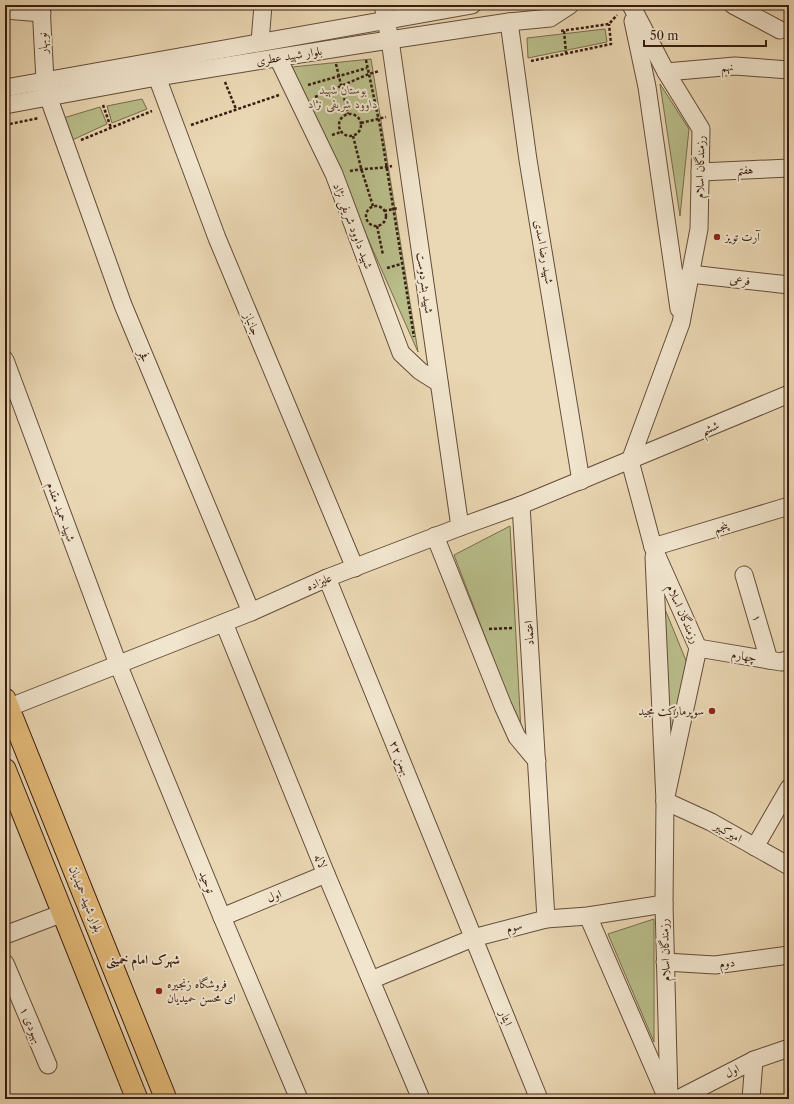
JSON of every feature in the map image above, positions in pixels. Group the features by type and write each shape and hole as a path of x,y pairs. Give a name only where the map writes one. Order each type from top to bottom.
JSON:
{"main road":[{"name":"بلوار شهید حمیدیان","path":"6,705 88,904 165,1099"},
{"path":"5,769 137,1099"},
{"path":"63,913 88,904"}],"street":[{"path":"260,42 262,5"},
{"name":"بلوار شهید عطری","path":"5,105 46,89 385,13 472,5"},
{"name":"بلوار شهید عطری","path":"5,88 46,89 157,77 390,40 510,22 550,18 570,5"},
{"name":"رزمندگان اسلام","path":"631,5 666,72 701,130 699,229 681,323 630,461 653,547 698,648 665,801"},
{"name":"رزمندگان اسلام","path":"631,5 647,87 681,323"},
{"path":"733,5 780,30"},
{"path":"5,10 42,9"},
{"name":"نوبهار","path":"42,9 46,89"},
{"name":"شهید بشردوست","path":"385,13 401,114 460,527"},
{"name":"شهید رضا اسدی","path":"510,22 528,160 581,481"},
{"name":"شهید داوود شریفی نژاد","path":"278,58 334,174 401,353 420,371 439,383"},
{"name":"نهم","path":"666,72 735,66 789,70"},
{"name":"جانباز","path":"157,77 217,238 355,568"},
{"name":"فجر","path":"46,89 123,305 251,612"},
{"name":"هفتم","path":"700,172 789,168"},
{"name":"فرعی","path":"690,274 789,285"},
{"name":"شهید حمید مقدم","path":"5,360 118,664"},
{"name":"ششم","path":"630,461 789,394"},
{"name":"علیزاده","path":"6,705 118,664 251,612 327,578 435,536 521,505 630,461"},
{"name":"اعتماد","path":"521,505 546,919"},
{"name":"پنجم","path":"653,547 789,506"},
{"path":"435,536 503,706 517,737 537,761"},
{"name":"رزمندگان اسلام","path":"653,547 665,801 664,904 668,1099"},
{"name":"۱","path":"744,575 769,660"},
{"name":"۲۲ بهمن","path":"327,578 473,938"},
{"name":"لاله","path":"224,622 326,874 421,1099"},
{"name":"چهارم","path":"698,648 781,662 789,660"},
{"name":"توحید","path":"118,664 299,1099"},
{"path":"755,847 789,788"},
{"name":"امیرکبیر","path":"665,801 711,822 789,866"},
{"name":"اول","path":"222,917 326,874"},
{"name":"سوم","path":"371,980 473,938 546,919 588,916 664,904"},
{"path":"5,935 63,913"},
{"path":"588,916 668,1099"},
{"name":"ایثار","path":"473,938 539,1099"},
{"name":"دوم","path":"665,962 715,965 789,955"},
{"name":"بهبودی ۱","path":"5,963 48,1065"},
{"name":"اول","path":"678,1099 754,1060 789,1048"},
{"path":"751,1099 754,1060"}],"path":[{"path":"515,64 611,44 609,24"},
{"path":"564,31 566,54"},
{"path":"332,49 348,114"},
{"path":"359,61 366,60 378,119 415,343"},
{"path":"219,67 236,109"},
{"path":"330,68 337,67"},
{"path":"177,130 236,109 297,97 341,86 369,74 394,67"},
{"path":"297,97 339,76 367,68"},
{"path":"225,83 233,82"},
{"path":"96,106 103,105 111,128"},
{"path":"66,146 167,105"},
{"path":"348,114 358,117 361,123 361,128 358,133 353,136 346,136 341,132 339,125 342,118 348,114"},
{"path":"361,123 401,114"},
{"path":"5,125 55,115"},
{"path":"353,136 373,206"},
{"path":"334,174 361,168 385,168 408,162"},
{"path":"373,206 380,206 386,217 383,223 377,226 370,224 366,218 367,210 373,206"},
{"path":"371,272 422,259"},
{"path":"472,630 529,627"}],"green space":[{"path":"605,29 607,42 528,58 527,38"},
{"name":"بوستان شهید داوود شریفی نژاد","path":"371,59 418,352 292,67"},
{"path":"660,84 689,129 680,216"},
{"path":"142,99 147,109 112,123 107,106"},
{"path":"100,107 107,124 68,142 60,119"},
{"path":"510,526 521,731 454,555"},
{"path":"658,592 687,663 668,750"},
{"path":"654,919 654,1042 608,934"}],"place":[{"name":"آرت تویز","path":"717,237"},
{"name":"سوپرمارکت مجید","path":"712,711"},
{"name":"فروشگاه زنجیره ای محسن حمیدیان","path":"159,991"}],"district":[{"name":"شهرک امام خمینی","path":"143,959"}]}
